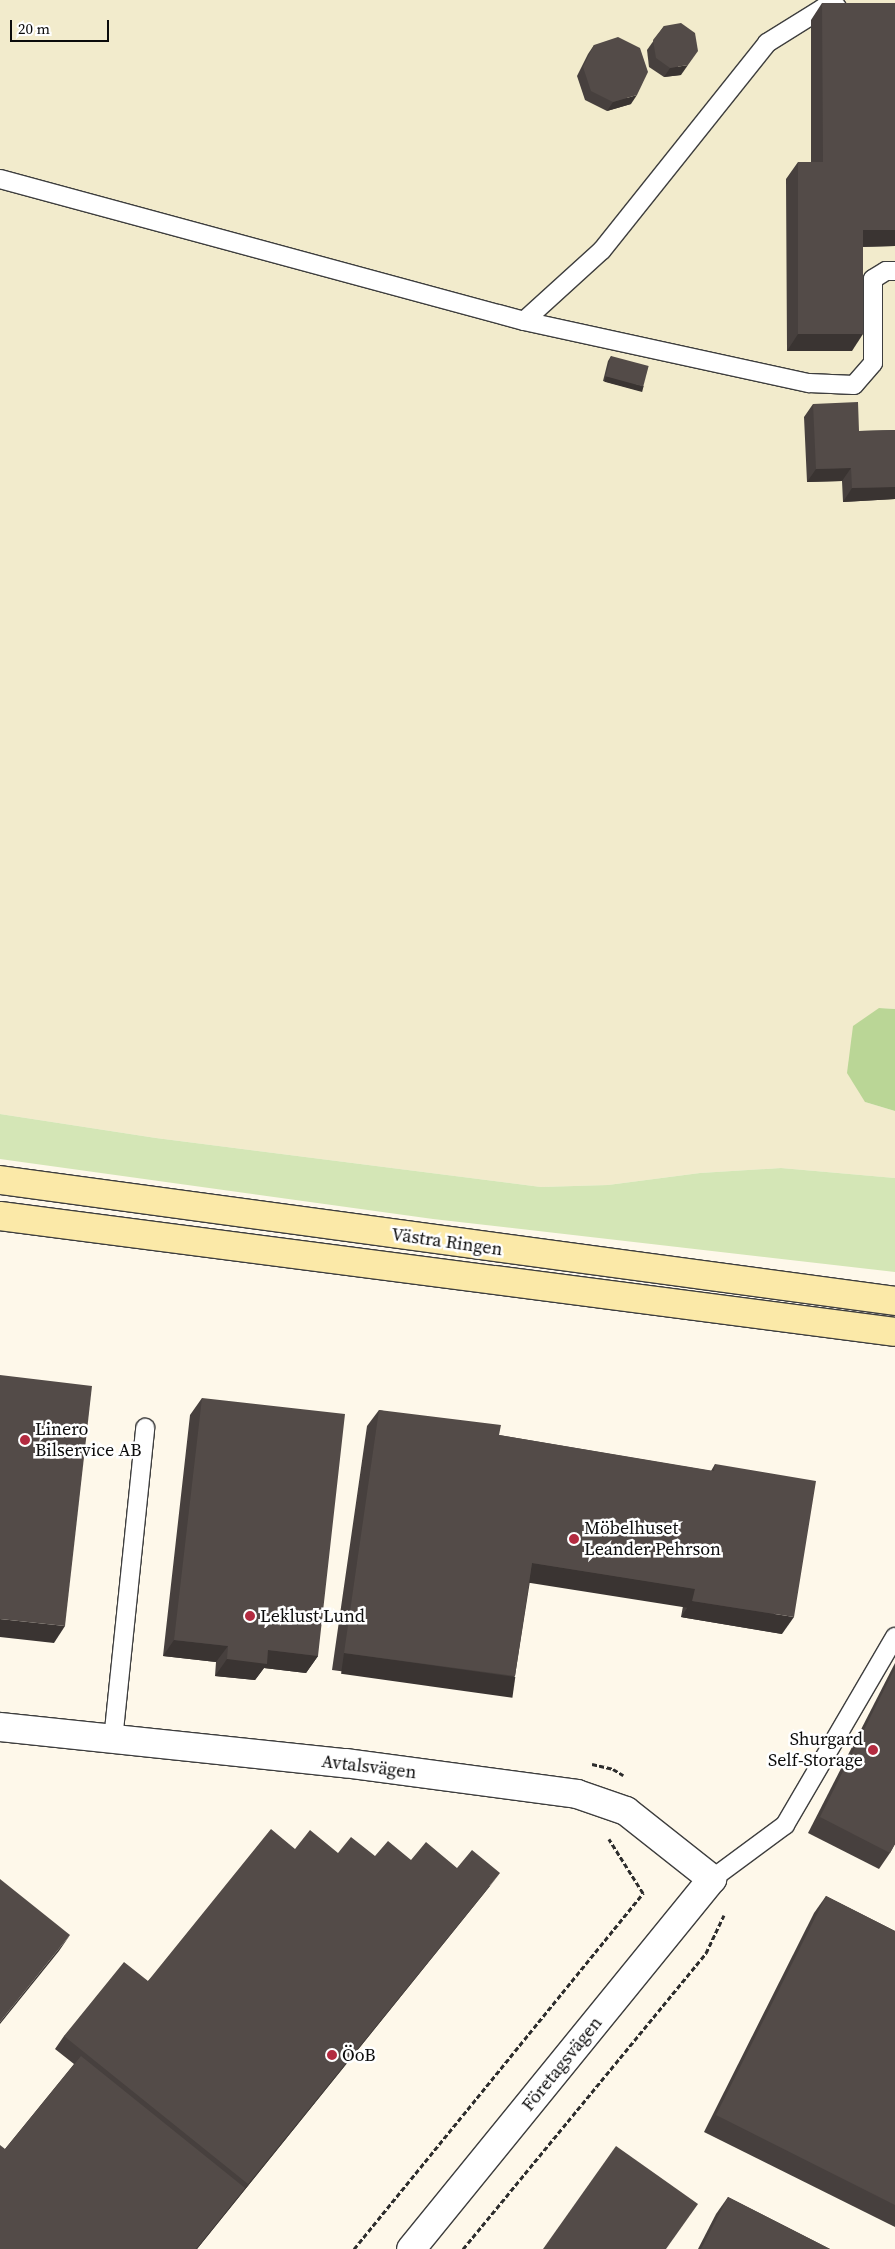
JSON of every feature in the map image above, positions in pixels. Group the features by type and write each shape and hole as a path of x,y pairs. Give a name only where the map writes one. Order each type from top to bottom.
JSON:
{"main road":[{"name":"Västra Ringen","path":"0,1180 895,1300"},
{"name":"Västra Ringen","path":"0,1216 895,1332"}],"street":[{"name":"Avtalsvägen","path":"0,1727 345,1763 577,1794 626,1812 712,1878"},
{"name":"Företagsvägen","path":"420,2246 712,1878"}],"lane":[{"path":"524,320 602,250 767,43 823,8 859,6"},
{"path":"0,179 524,320 809,383 854,384 873,363 873,279 886,271 895,270"},
{"path":"113,1740 145,1428"},
{"path":"712,1878 785,1825 895,1637"}],"path":[{"path":"354,2249 643,1893 605,1835"},
{"path":"463,2249 706,1953 720,1928 724,1915 724,1896 712,1878"}],"shaded area":[{"path":"0,0 895,0 895,1009 879,1008 865,1102 895,1111 895,1178 781,1168 700,1173 608,1185 541,1187 156,1138 0,1114"}],"green space":[{"path":"879,1008 895,1009 895,1111 865,1102 847,1073 853,1026"},
{"path":"0,1114 156,1138 541,1187 608,1185 700,1173 781,1168 895,1178 895,1272 433,1219 0,1159"}],"building":[{"path":"822,3 895,3 895,230 863,230 863,334 798,334 798,162 823,162"},
{"path":"681,23 695,33 698,51 688,65 670,68 656,58 653,40 664,26"},
{"path":"618,37 640,48 648,72 637,95 613,102 591,91 583,67 594,45"},
{"path":"611,356 649,366 643,386 606,376"},
{"path":"858,402 859,431 895,430 895,487 852,488 851,468 816,469 813,404"},
{"path":"0,1375 92,1386 65,1626 0,1619"},
{"path":"202,1398 345,1414 318,1656 268,1650 267,1664 227,1659 228,1646 174,1640"},
{"name":"Möbelhuset Leander Pehrson","path":"379,1410 501,1425 499,1435 714,1471 715,1464 816,1481 794,1617 692,1601 695,1589 532,1563 515,1676 344,1653"},
{"name":"Shurgard Self-Storage","path":"895,1668 895,1844 890,1853 820,1817"},
{"path":"271,1829 295,1849 310,1830 338,1853 351,1837 375,1856 388,1841 411,1860 426,1842 457,1868 472,1850 500,1873 248,2184 64,2036 124,1962 148,1981"},
{"path":"0,1879 70,1935 0,2022"},
{"path":"826,1896 895,1931 895,2205 716,2115"},
{"path":"81,2056 245,2188 196,2249 0,2249 0,2145 5,2149"},
{"path":"616,2146 698,2204 666,2249 543,2249"},
{"path":"728,2197 830,2249 701,2249"}],"place":[{"name":"Linero Bilservice AB","path":"25,1440"},
{"name":"Möbelhuset Leander Pehrson","path":"574,1539"},
{"name":"Leklust Lund","path":"250,1616"},
{"name":"Shurgard Self-Storage","path":"873,1750"},
{"name":"ÖoB","path":"332,2055"}]}
